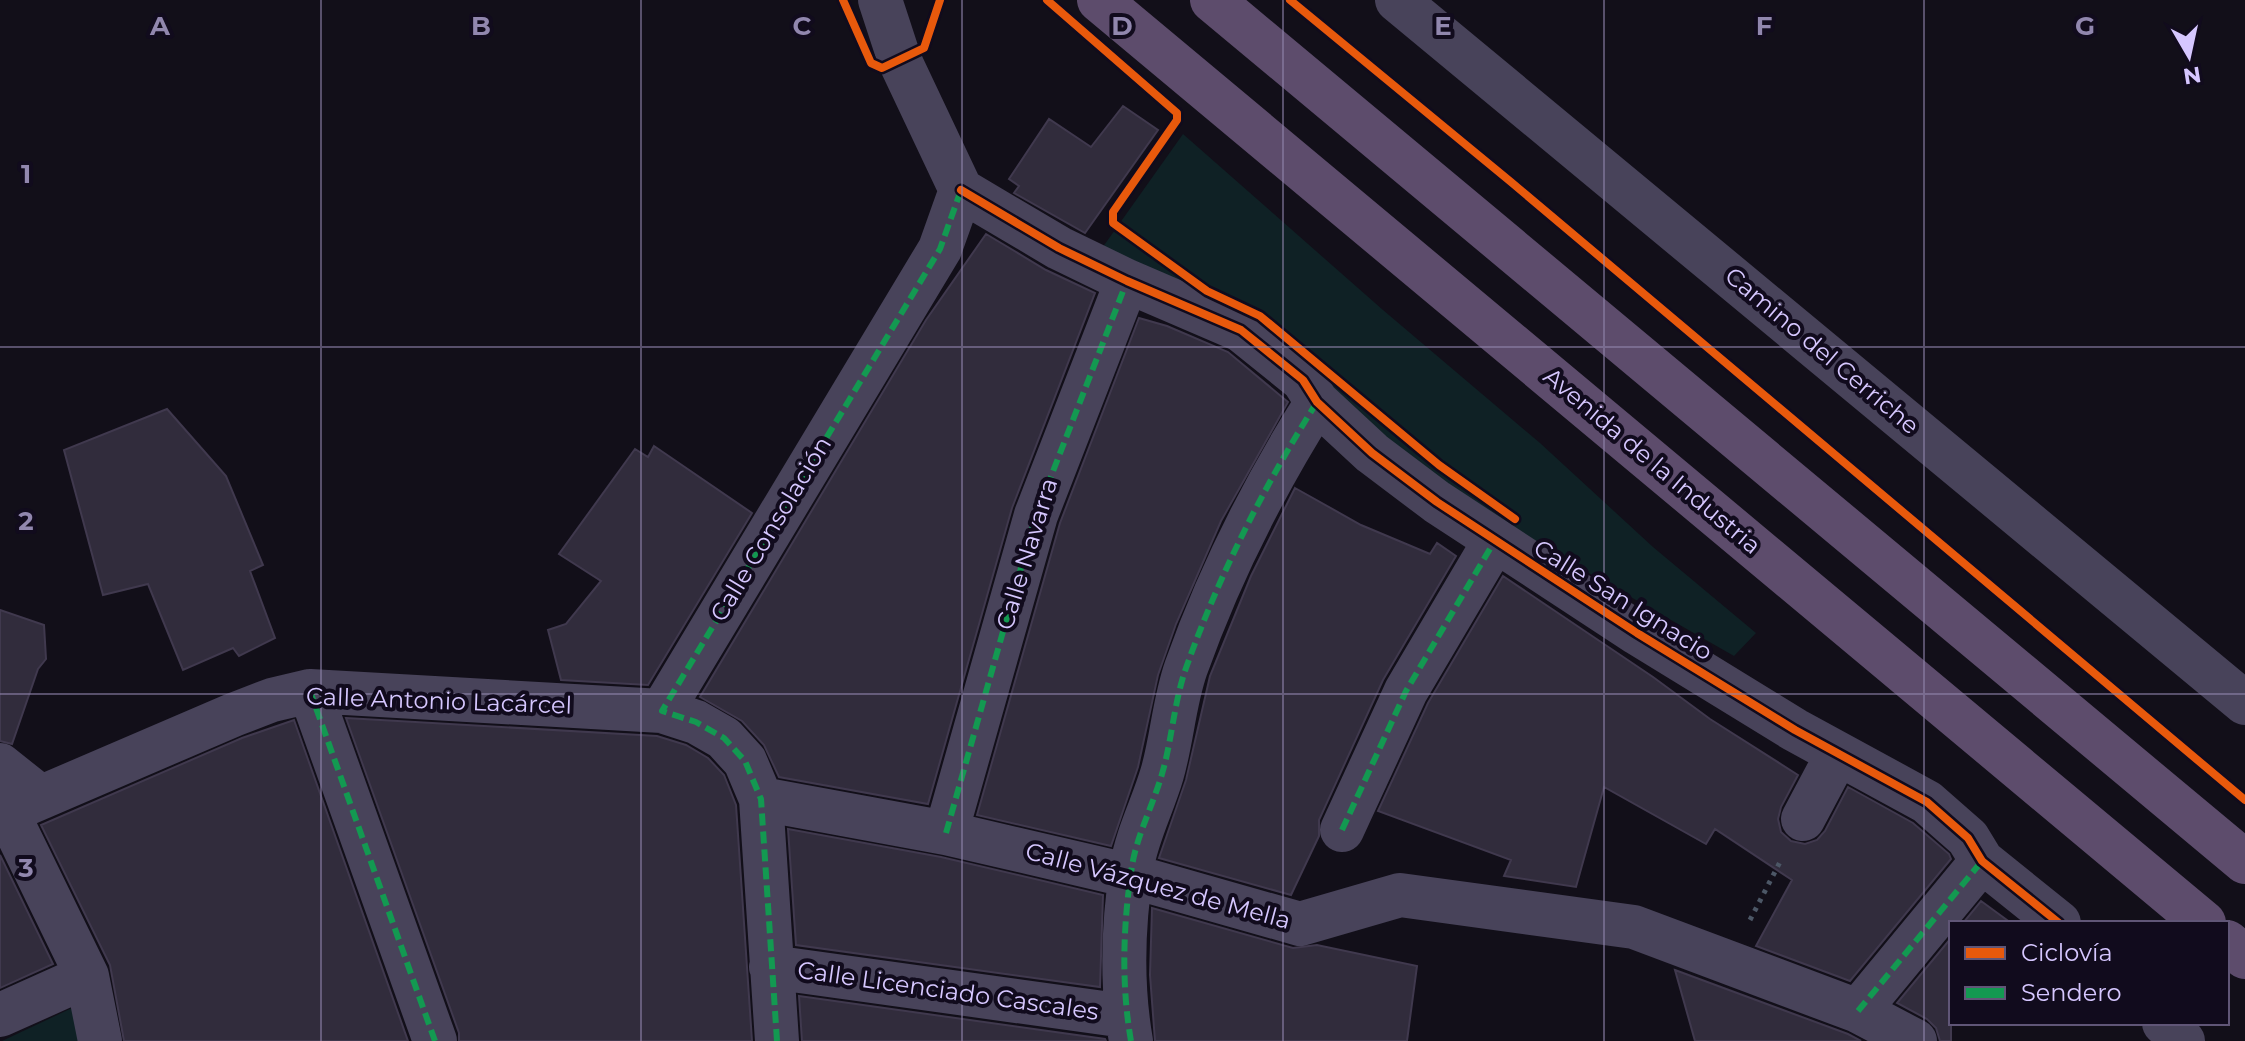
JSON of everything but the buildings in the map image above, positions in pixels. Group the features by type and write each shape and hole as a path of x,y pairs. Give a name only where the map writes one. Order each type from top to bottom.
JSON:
{"main road":[{"name":"Avenida de la Industria","path":"1099,0 2202,921"},
{"path":"1212,0 2245,862"},
{"path":"2229,944 2245,957"}],"street":[{"path":"880,0 900,61 961,190"},
{"name":"Camino del Cerriche","path":"1397,0 2245,703"},
{"name":"Calle San Ignacio","path":"961,190 1059,248 1241,330 1303,380 1317,402 1372,453 1494,542 1837,755 1927,802 1968,838 1982,861 2057,921"},
{"name":"Calle Consolación","path":"662,711 940,249 961,190"},
{"name":"Calle Navarra","path":"946,833 1036,515 1127,281"},
{"path":"1128,1028 1123,960 1132,864 1163,772 1186,670 1238,544 1276,466 1317,402"},
{"path":"1342,830 1406,691 1494,542"},
{"path":"310,691 435,1041"},
{"name":"Calle Antonio Lacárcel","path":"15,808 233,715 272,700 310,691 662,711"},
{"path":"662,711 696,722 724,738 745,761 761,799 777,1041"},
{"path":"1803,819 1837,755"},
{"path":"0,765 15,808 87,976 100,1041"},
{"name":"Calle Vázquez de Mella","path":"761,799 946,833 1131,876 1300,924 1400,895 1634,927 1858,1011 1915,1041"},
{"path":"1858,1011 1982,861"},
{"name":"Calle Licenciado Cascales","path":"771,967 1128,1028"},
{"path":"0,1015 87,976"},
{"path":"2166,1025 2183,1041"}],"path":[{"path":"1728,962 1803,819"}],"shaded area":[{"path":"1183,134 1540,443 1653,547 1756,633 1734,656 1466,503 1100,251"},
{"path":"72,1008 80,1041 2,1041"}],"marked path":[{"path":"777,1041 761,799 745,761 724,738 696,722 662,711 940,249 961,190"},
{"path":"946,833 1036,515 1127,281"},
{"path":"1131,1041 1124,954 1132,866 1162,774 1182,681 1213,599 1244,532 1317,402"},
{"path":"1342,830 1406,691 1494,542"},
{"path":"310,691 435,1041"},
{"path":"1858,1011 1982,861"}],"cycle path":[{"path":"843,0 871,63 882,68 924,48 940,0"},
{"path":"1047,0 1177,113 1177,120 1113,212 1113,223 1207,291 1260,316 1439,465 1515,519"},
{"path":"1290,0 1511,182 2245,800"},
{"path":"961,190 1059,248 1241,330 1303,380 1317,402 1372,453 1437,502 1637,633 1795,730 1927,802 1968,838 1982,861 2057,921"}]}
